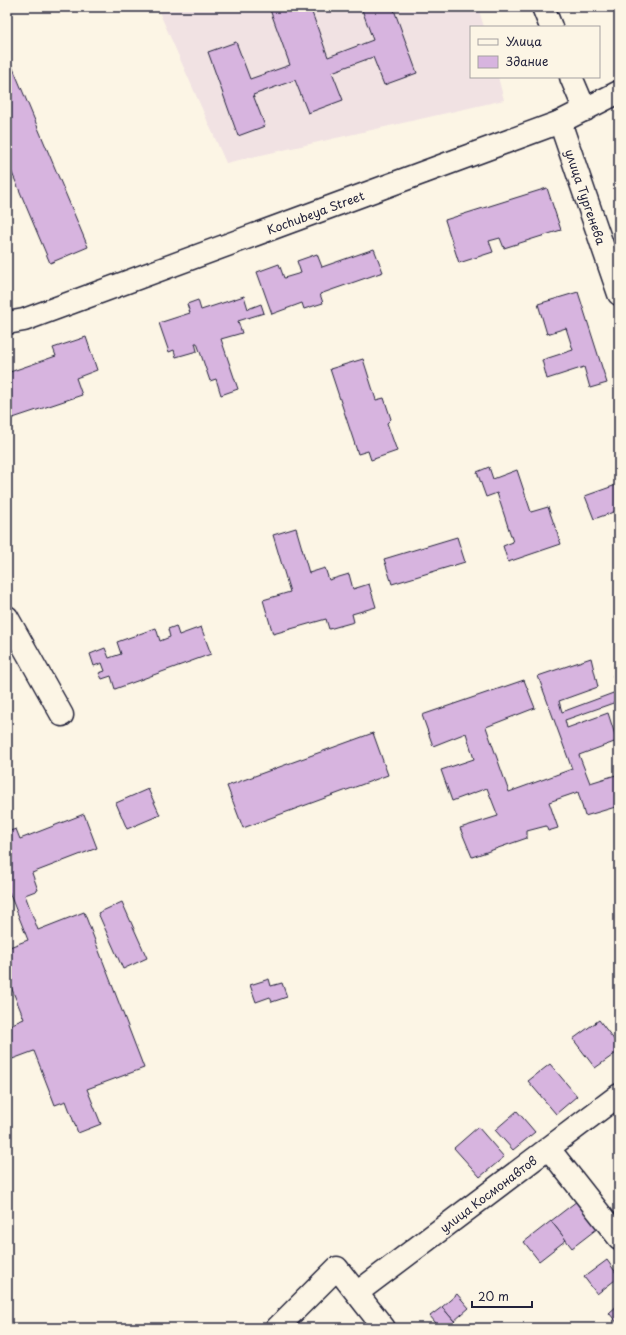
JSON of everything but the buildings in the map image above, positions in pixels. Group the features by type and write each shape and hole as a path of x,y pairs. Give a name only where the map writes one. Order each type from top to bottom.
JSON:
{"street":[{"path":"543,7 551,26"},
{"path":"571,78 585,110"},
{"name":"Kochubeya Street","path":"7,323 24,320 560,122 619,92"},
{"name":"улица Тургенева","path":"560,122 619,294"},
{"path":"7,617 62,715"},
{"name":"улица Космонавтов","path":"358,1292 619,1095"},
{"path":"549,1149 619,1238"},
{"path":"277,1328 337,1268 358,1292 384,1328"}],"shaded area":[{"path":"157,7 478,7 484,26 470,26 470,78 498,78 504,100 226,163"}]}
